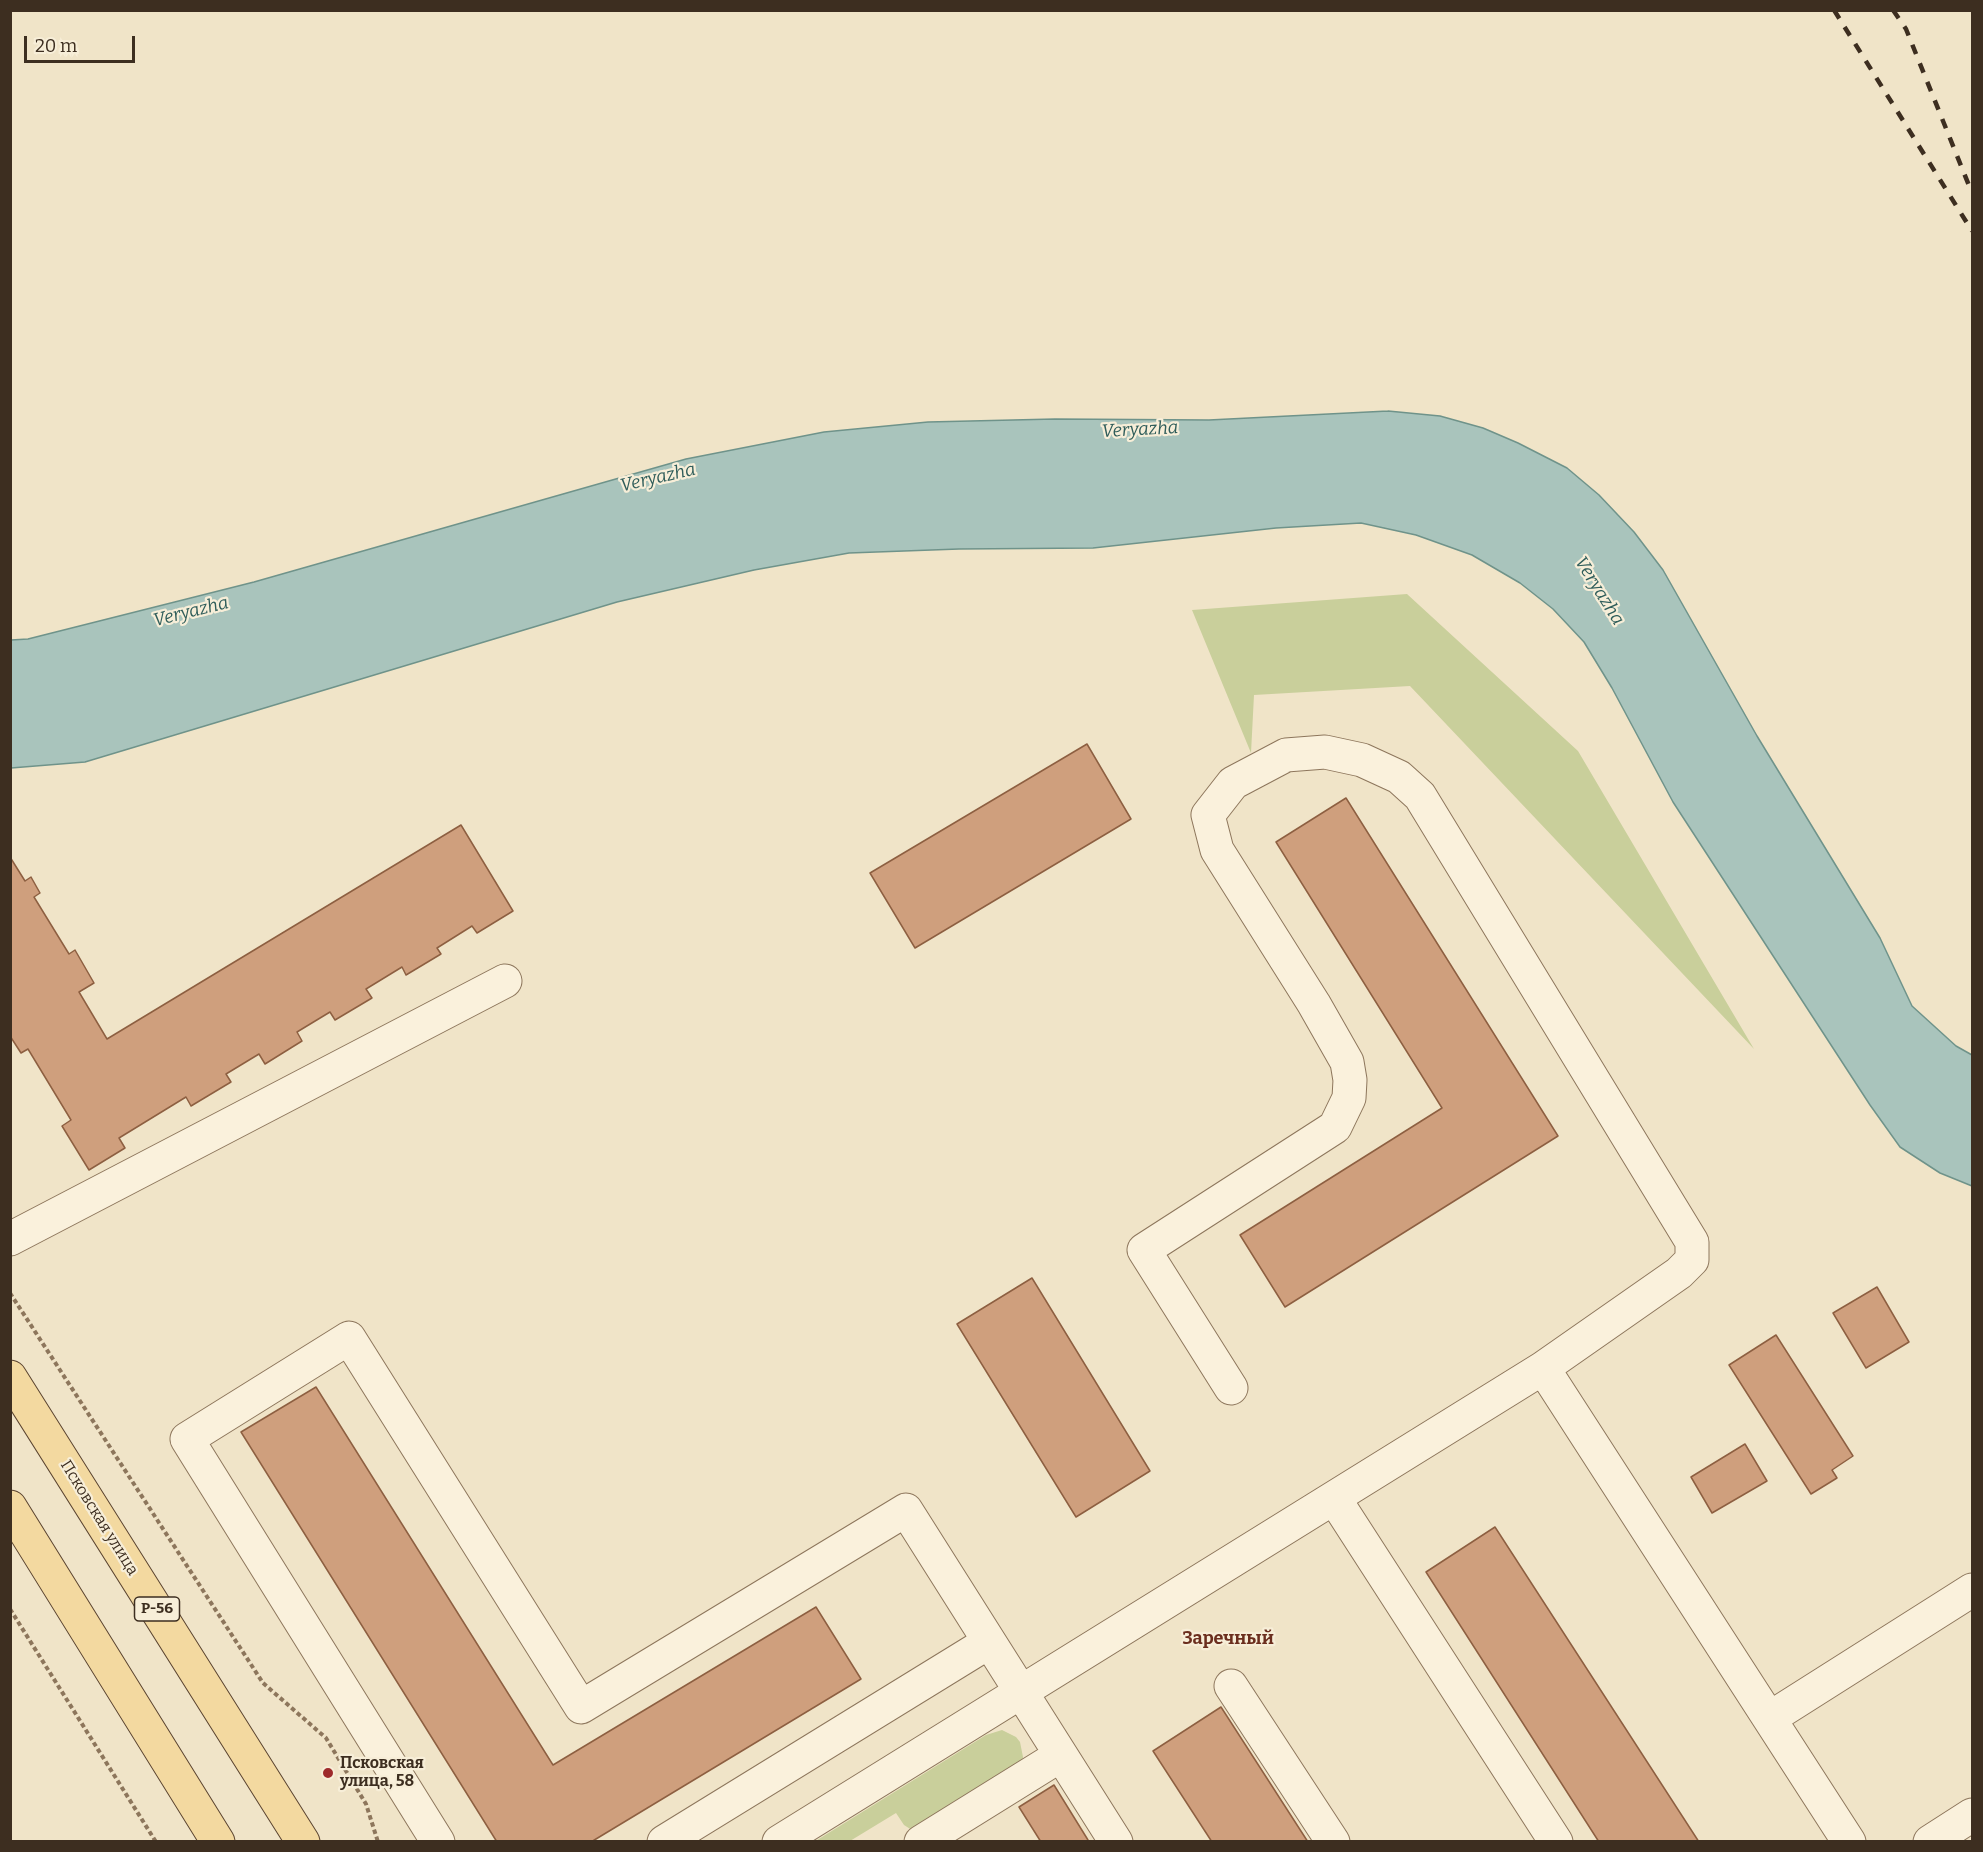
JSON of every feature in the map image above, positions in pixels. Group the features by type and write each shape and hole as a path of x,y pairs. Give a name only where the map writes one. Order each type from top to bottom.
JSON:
{"main road":[{"name":"Псковская улица","path":"10,1377 303,1842"},
{"path":"10,1507 218,1842"}],"lane":[{"path":"779,1842 1543,1368 1679,1273 1692,1260 1692,1242 1420,796 1399,777 1362,760 1325,752 1286,755 1233,783 1208,815 1217,850 1314,1004 1347,1062 1350,1080 1349,1098 1335,1127 1144,1250 1231,1388"},
{"path":"10,1239 505,981"},
{"path":"438,1842 187,1439 349,1338 581,1707 906,1510 1116,1842"},
{"path":"1543,1368 1850,1842"},
{"path":"1334,1498 1556,1842"},
{"path":"1770,1719 1972,1590"},
{"path":"664,1842 989,1642"},
{"path":"1231,1686 1333,1842"},
{"path":"921,1842 1060,1755"},
{"path":"1930,1842 1972,1815"}],"path":[{"path":"10,1293 263,1683 326,1738 366,1804 378,1842"},
{"path":"10,1609 156,1842"}],"green space":[{"path":"1407,594 1578,751 1754,1049 1410,686 1254,695 1251,753 1192,610"},
{"path":"1002,1730 1016,1737 1020,1742 1022,1765 915,1832 904,1825 896,1813 850,1841 814,1842 986,1735"}],"water":[{"name":"Veryazha","path":"1388,411 1440,416 1483,428 1567,468 1599,495 1634,532 1663,570 1757,736 1880,938 1912,1006 1956,1046 1972,1055 1972,1186 1940,1173 1900,1147 1870,1105 1673,802 1612,688 1584,642 1553,609 1520,583 1472,555 1416,535 1361,523 1276,528 1093,548 849,553 754,570 617,602 85,762 11,768 11,640 28,639 254,582 686,459 824,432 928,422 1055,419 1209,420"}],"building":[{"path":"1087,744 1131,819 915,948 870,873"},
{"path":"1346,798 1558,1136 1285,1307 1240,1235 1442,1108 1276,842"},
{"path":"461,825 513,911 477,933 472,926 437,948 441,954 406,975 402,967 366,989 372,998 335,1020 330,1012 297,1032 302,1041 265,1064 259,1054 226,1074 231,1082 191,1106 186,1097 119,1138 125,1148 89,1170 62,1126 71,1120 28,1049 21,1053 10,1036 10,857 25,881 31,877 40,893 34,897 69,954 75,950 94,983 79,992 107,1039"},
{"path":"1032,1278 1150,1471 1076,1517 957,1324"},
{"path":"1877,1287 1909,1342 1866,1368 1833,1313"},
{"path":"1776,1335 1853,1456 1832,1470 1837,1478 1811,1494 1729,1365"},
{"path":"316,1387 553,1765 816,1607 861,1679 591,1842 497,1842 241,1432"},
{"path":"1745,1444 1767,1481 1712,1513 1691,1477"},
{"path":"1495,1527 1699,1842 1599,1842 1426,1572"},
{"path":"1221,1707 1308,1842 1212,1842 1153,1751"},
{"path":"1054,1785 1088,1840 1085,1842 1041,1842 1019,1807"}],"railway":[{"path":"1834,10 1972,231"},
{"path":"1893,10 1906,29 1972,193"}],"place":[{"name":"Псковская улица, 58","path":"328,1773"}],"district":[{"name":"Заречный","path":"1228,1639"}]}
